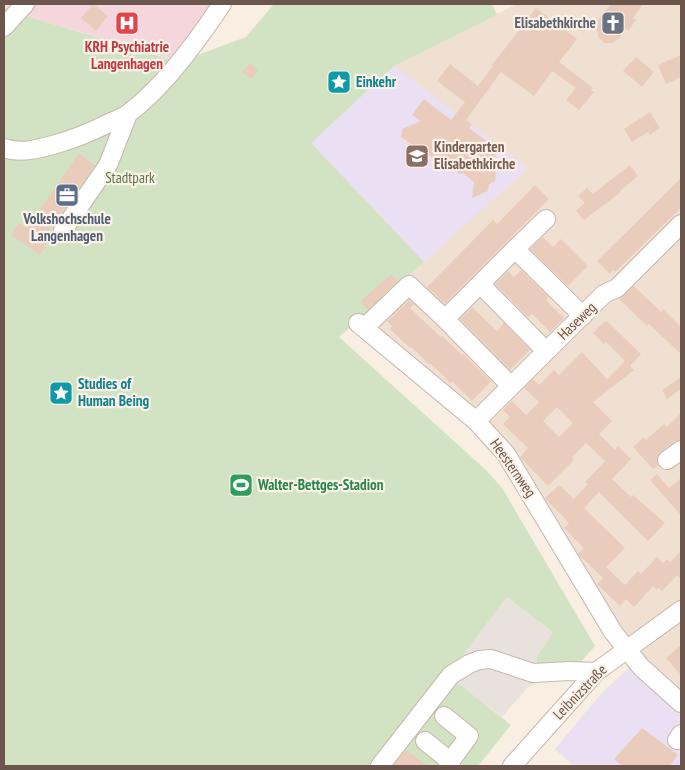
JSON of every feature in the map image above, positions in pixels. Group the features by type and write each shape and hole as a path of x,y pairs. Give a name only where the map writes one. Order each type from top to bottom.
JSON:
{"street":[{"path":"6,24 24,4"},
{"path":"4,148 14,151 44,148 75,139 128,114 155,89 204,30 222,4"},
{"path":"63,230 108,165 128,114"},
{"path":"511,386 445,319 546,218"},
{"name":"Haseweg","path":"476,421 604,294 617,288 681,224"},
{"path":"515,249 583,316"},
{"path":"480,284 546,351"},
{"name":"Heesternweg","path":"445,319 408,285 361,325 476,421 490,435 515,467 626,649 641,667 681,703"},
{"name":"Leibnizstraße","path":"512,766 596,672 681,610"},
{"path":"380,766 451,675 469,664 479,660 491,659 533,672 596,672"},
{"path":"424,741 445,757 450,765 469,736 444,716"}],"shaded area":[{"name":"KRH Psychiatrie Langenhagen","path":"4,4 218,4 175,60 10,11"},
{"path":"517,4 681,4 681,766 574,766 555,749 601,694 629,668 611,618 532,480 491,429 360,319 394,66"},
{"name":"Kindergarten Elisabethkirche","path":"394,66 528,168 424,262 310,143"},
{"path":"507,597 553,632 536,658 541,681 528,687 502,717 453,680 463,655"},
{"path":"629,668 681,715 681,766 574,766 555,749 601,694"}],"green space":[{"name":"Stadtpark","path":"274,4 492,4 497,15 394,66 311,143 424,262 339,337 487,471 502,488 595,646 576,667 539,669 536,658 553,632 507,597 463,655 473,669 454,680 511,725 478,766 4,766 4,5 10,11 179,62 246,37"}],"building":[{"path":"93,4 108,16 96,31 81,18"},
{"name":"Elisabethkirche","path":"611,4 643,4 633,18 636,20 628,31 624,27 620,38 613,43 605,43 599,38 597,30 576,31 598,20"},
{"path":"536,8 577,39 559,62 593,88 591,90 594,92 579,110 566,100 576,88 552,71 534,96 501,72 466,120 472,124 469,128 499,150 488,166 496,172 495,181 489,184 488,191 472,198 474,182 463,173 460,174 456,171 456,168 445,160 442,161 438,157 434,159 401,137 402,129 421,121 412,115 424,99 451,120 465,102 437,81 450,64 478,86"},
{"path":"681,55 681,77 666,84 658,65"},
{"path":"636,57 654,72 642,87 623,71"},
{"path":"250,63 258,71 251,79 242,72"},
{"path":"650,112 660,128 650,135 648,132 632,142 624,129"},
{"name":"Volkshochschule Langenhagen","path":"79,153 95,165 43,239 48,243 40,255 11,235 19,223 27,228"},
{"path":"630,165 638,176 621,192 584,220 576,211 585,203 578,196 587,188 593,194"},
{"path":"681,178 681,208 615,272 613,270 610,274 597,261"},
{"path":"535,185 549,199 445,304 427,287 493,220 497,224"},
{"path":"543,237 553,247 561,239 588,266 568,286 530,249"},
{"path":"521,270 549,297 546,300 564,318 550,332 532,314 528,317 495,284 508,271 514,277"},
{"path":"391,274 398,281 368,310 360,302"},
{"path":"634,286 661,312 663,309 681,327 681,354 649,324 647,326 619,299"},
{"path":"409,300 414,304 410,308 491,381 472,401 452,381 451,383 390,329 392,326 387,321"},
{"path":"472,307 497,331 504,323 530,350 510,370 460,319"},
{"path":"604,322 608,322 641,354 630,366 634,370 593,402 612,421 599,434 615,450 618,446 631,459 612,479 631,497 633,495 665,523 648,541 599,492 584,508 625,548 606,567 625,585 638,571 641,574 657,557 663,563 667,559 670,562 681,551 681,580 677,575 662,591 659,588 657,590 653,586 634,607 626,599 620,606 597,584 603,578 578,554 584,548 564,528 569,523 545,498 559,485 574,499 588,484 585,482 605,461 586,443 572,457 574,460 548,486 520,457 528,448 503,424 510,417 503,410 512,401 526,415 539,402 524,388 533,379 539,385 554,370 559,375 582,352 607,379 625,361 606,342 604,344 593,333","holes":["557,407 573,423 559,437 543,421"]},
{"path":"681,377 681,389 667,399 662,390"},
{"path":"681,413 681,440 675,441 660,452 657,456 658,465 653,469 633,447 644,437 646,440 664,424 667,427"},
{"path":"657,474 669,488 681,478 681,515 650,480"},
{"path":"681,645 681,675 666,658"},
{"path":"642,728 678,755 670,766 622,766 614,759"},
{"path":"406,750 428,766 393,766"}],"place":[{"name":"KRH Psychiatrie Langenhagen","path":"127,23"},
{"name":"Elisabethkirche","path":"613,23"},
{"name":"Einkehr","path":"339,82"},
{"name":"Kindergarten Elisabethkirche","path":"417,156"},
{"name":"Volkshochschule Langenhagen","path":"67,195"},
{"name":"Studies of Human Being","path":"61,393"},
{"name":"Walter-Bettges-Stadion","path":"241,485"}]}
